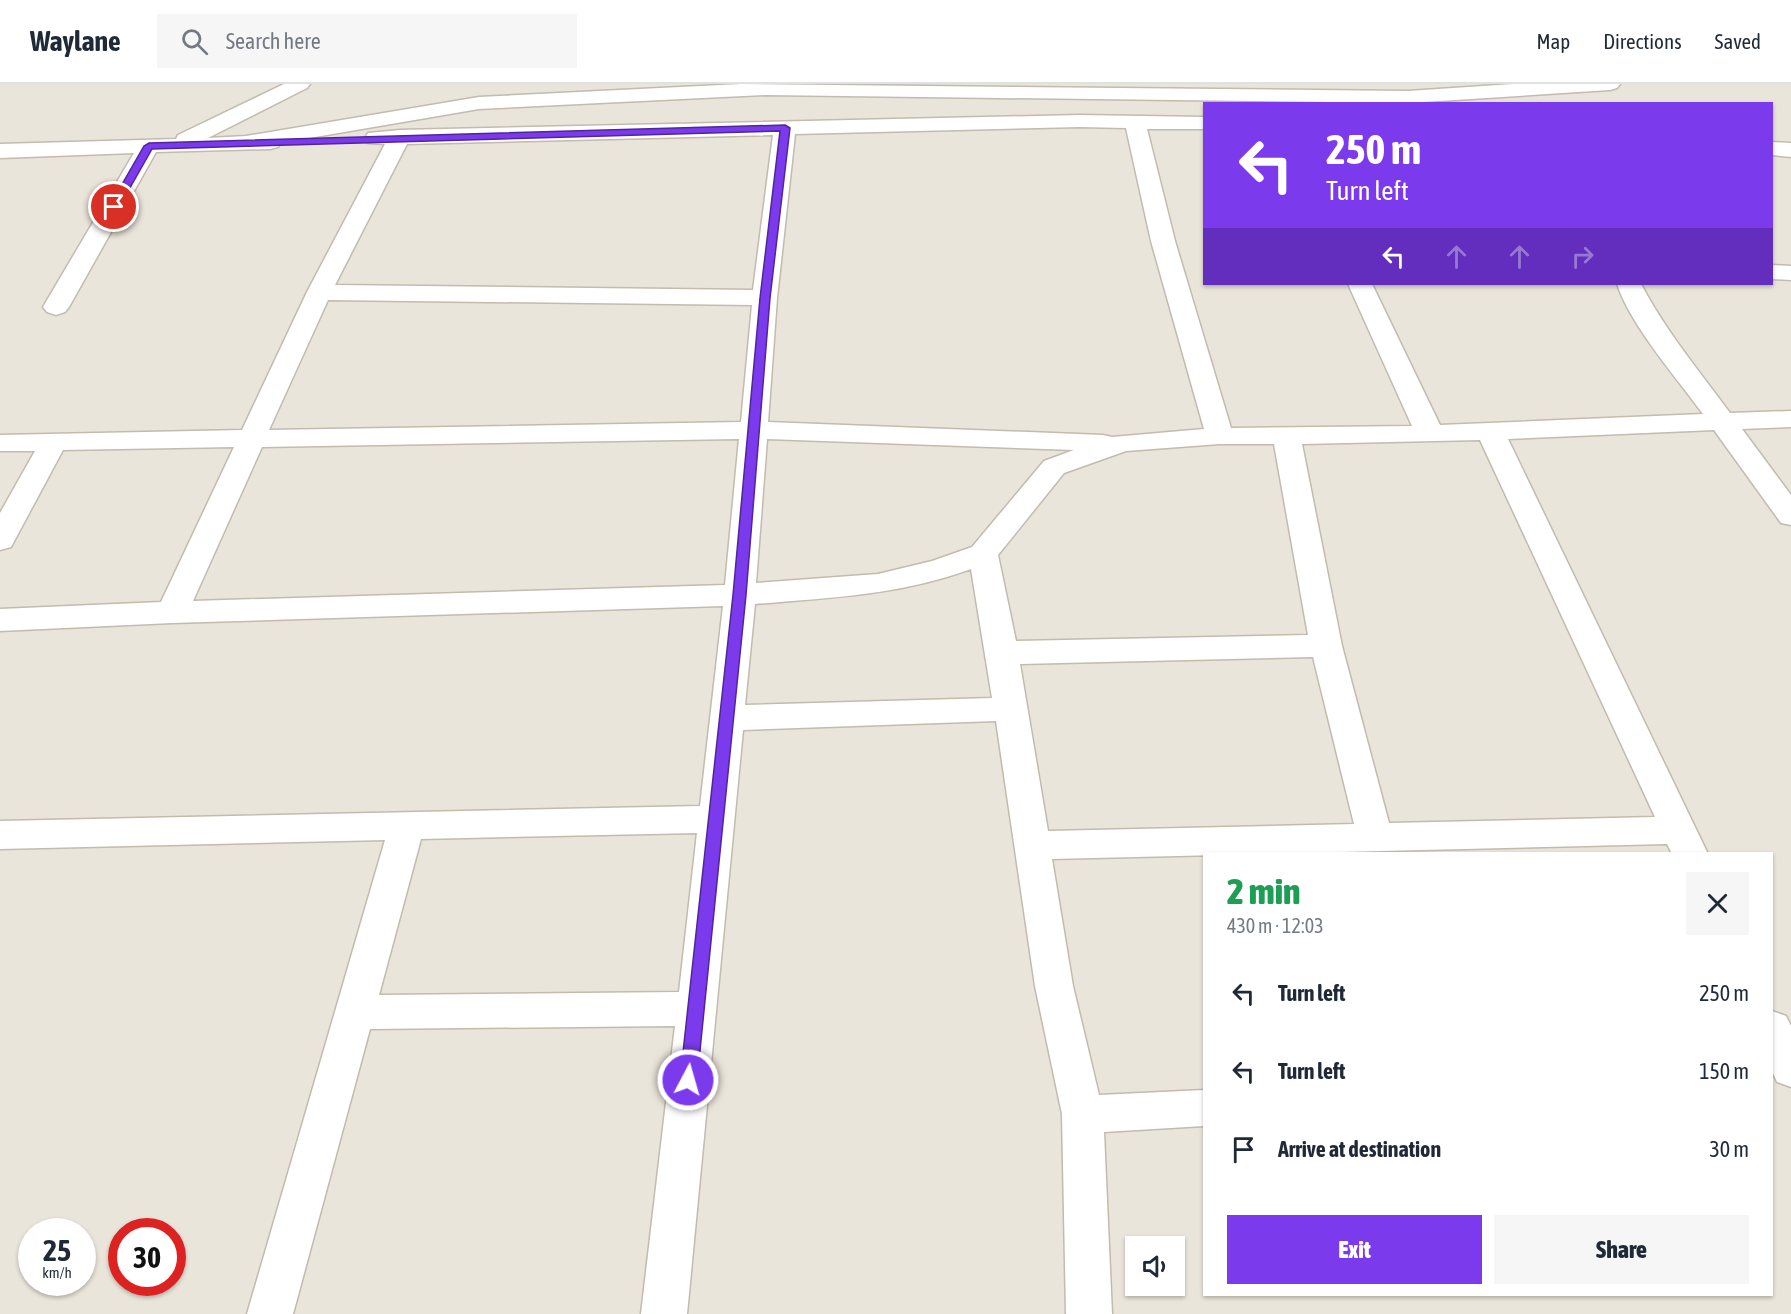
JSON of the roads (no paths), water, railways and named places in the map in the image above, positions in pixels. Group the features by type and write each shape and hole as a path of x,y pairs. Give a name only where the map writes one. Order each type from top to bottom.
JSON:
{"street":[{"path":"176,145 300,84"},
{"path":"249,142 479,103 636,90 766,89 1408,97 1610,84"},
{"path":"0,151 400,137 1080,121 1203,123"},
{"path":"1135,122 1173,279 1220,436"},
{"path":"664,1314 740,595 765,298 785,128"},
{"path":"172,612 319,292 400,137"},
{"path":"57,308 149,146"},
{"path":"1773,149 1791,150"},
{"path":"1773,272 1791,273"},
{"path":"1360,285 1430,434"},
{"path":"1629,285 1639,306 1660,337 1791,516"},
{"path":"319,292 765,298"},
{"path":"0,443 753,430 1122,443 1220,436 1430,434 1791,419"},
{"path":"1031,845 1375,837 1684,842 1490,431"},
{"path":"1287,437 1326,646 1375,837"},
{"path":"0,540 54,442"},
{"path":"0,620 172,612 740,595 878,584 939,570 983,554 1054,467 1122,443"},
{"path":"983,554 1002,653 1054,986 1083,1114 1089,1314"},
{"path":"1002,653 1326,646"},
{"path":"726,718 1010,709"},
{"path":"0,835 716,819"},
{"path":"270,1314 407,826"},
{"path":"354,1012 696,1010"},
{"path":"1773,1030 1791,1069"},
{"path":"1773,1081 1791,1080"},
{"path":"1083,1114 1203,1108"}]}
